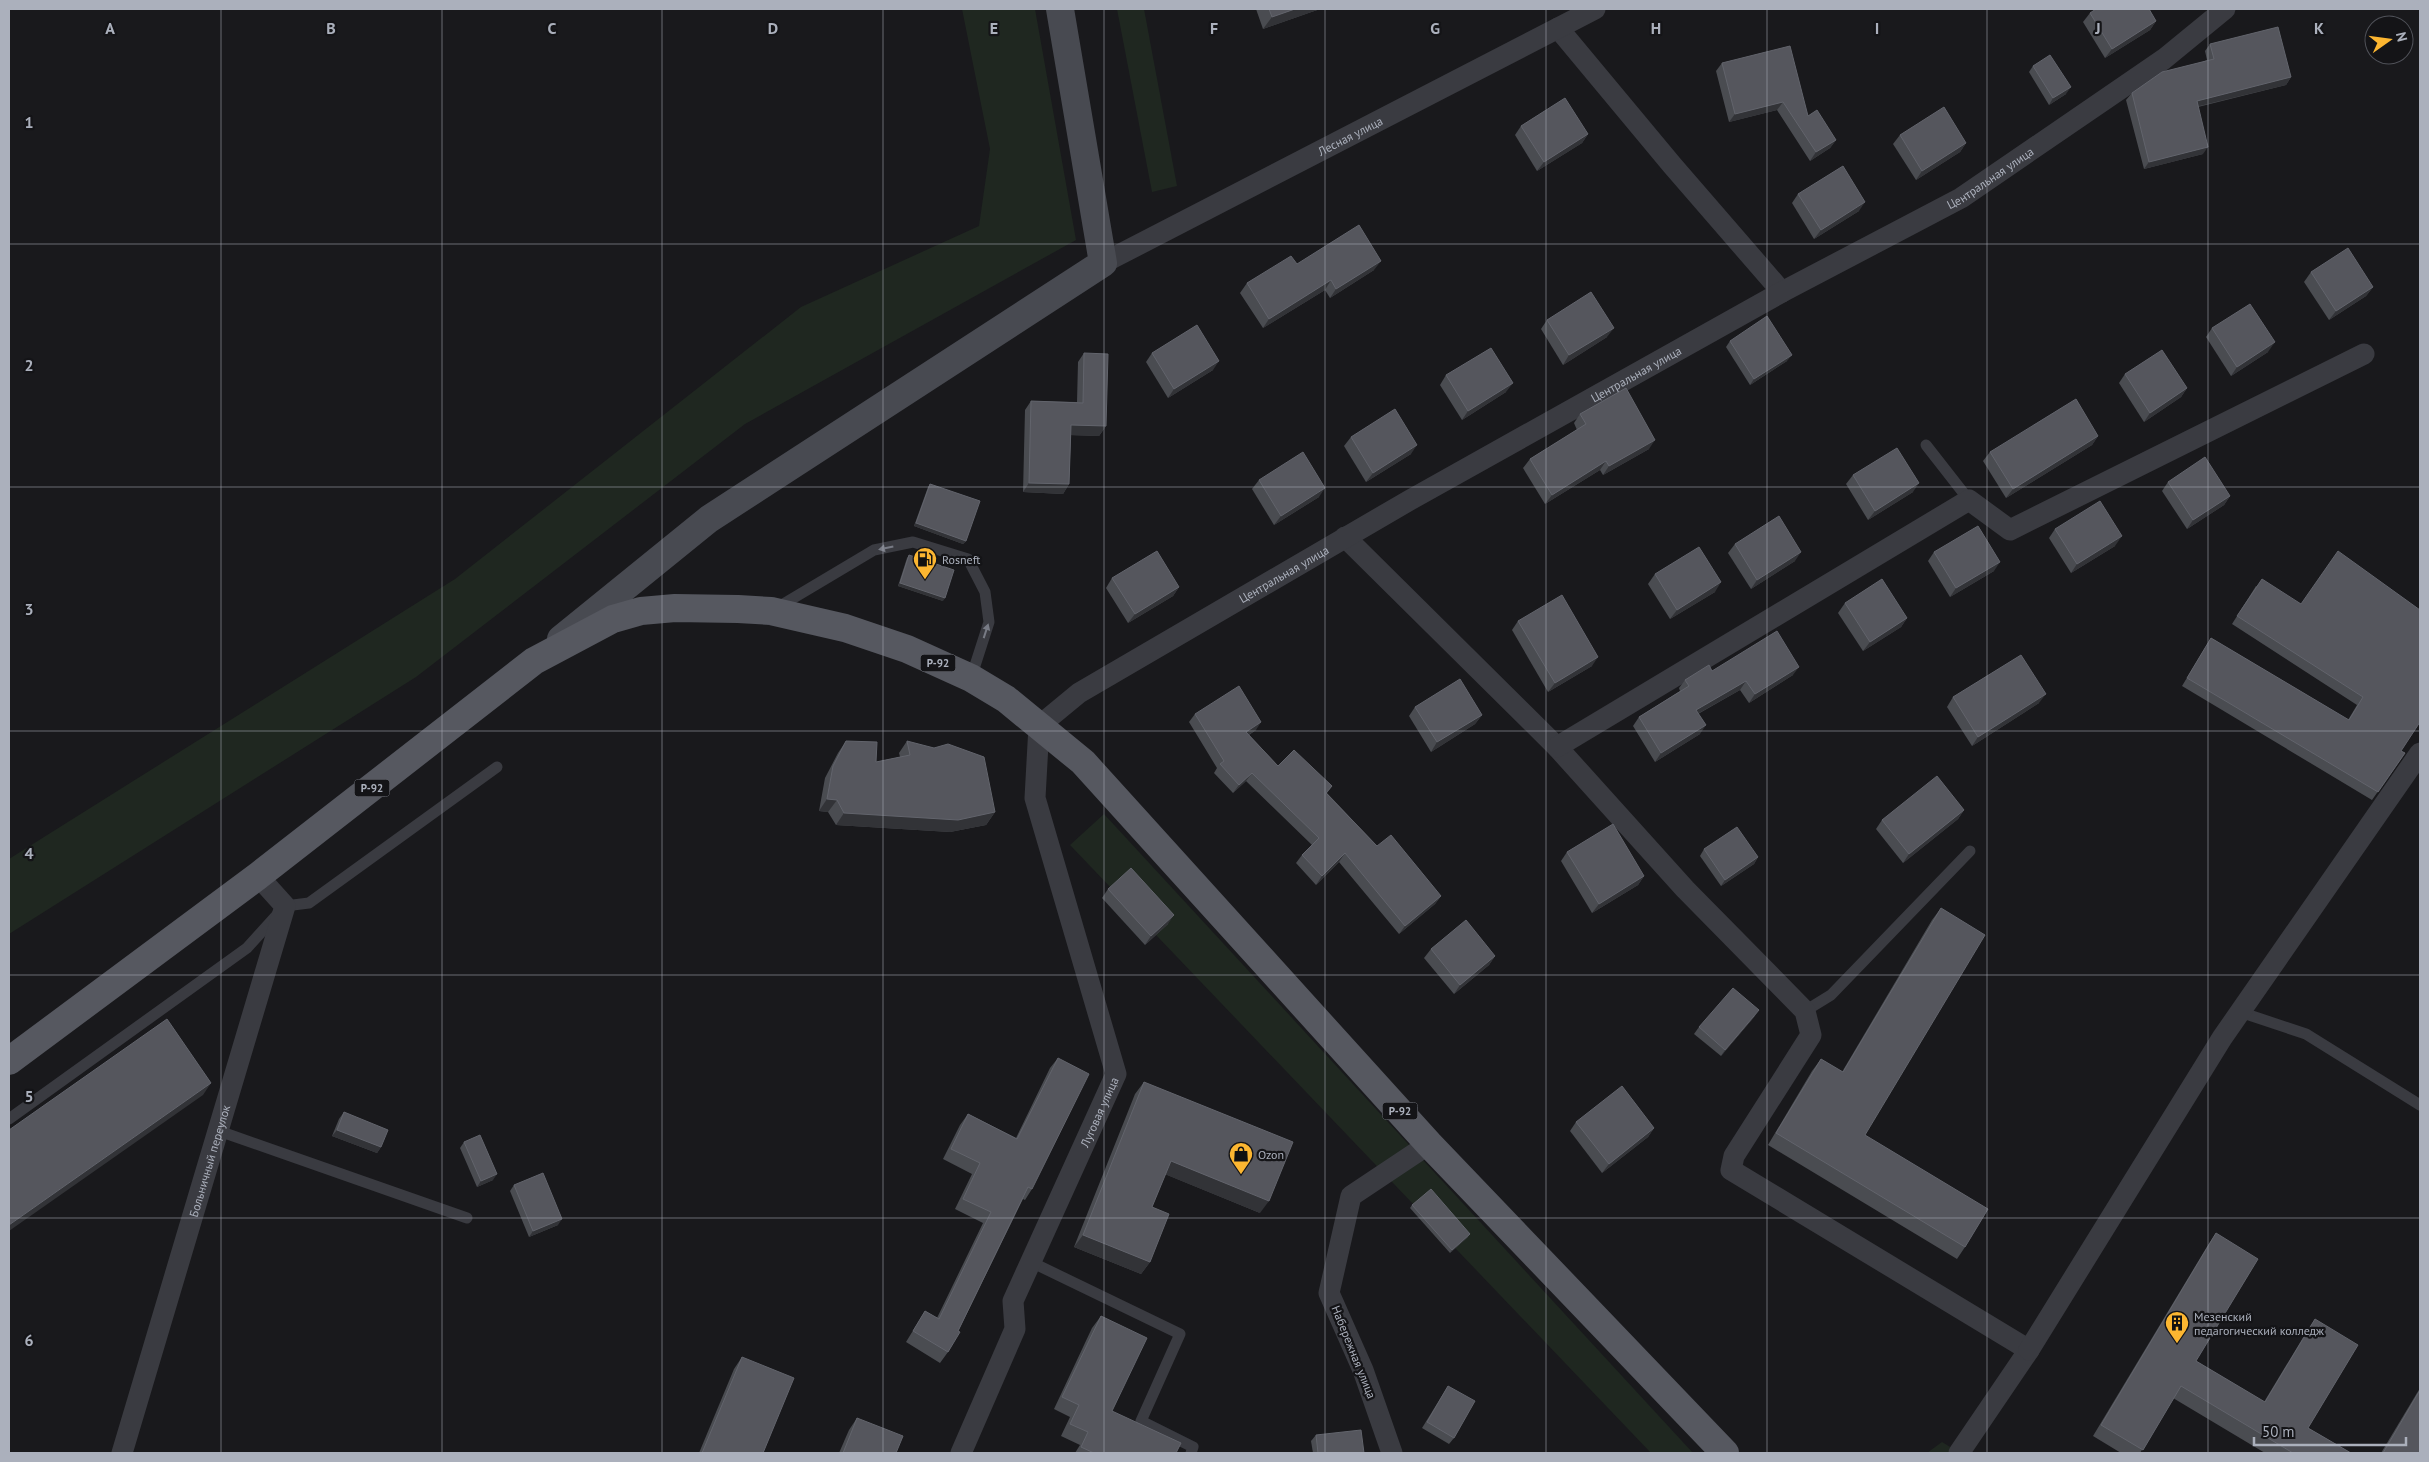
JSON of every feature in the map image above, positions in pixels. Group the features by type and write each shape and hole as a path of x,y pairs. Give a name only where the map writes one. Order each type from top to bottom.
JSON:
{"main road":[{"name":"Р-92","path":"9,1061 258,876 534,661 613,619 641,611 675,608 771,611 845,628 906,649 971,678 1006,700 1083,762 1429,1144 1725,1453"}],"street":[{"path":"534,661 709,519 1103,263 1060,9"},
{"name":"Лесная улица","path":"1103,263 1595,9"},
{"name":"Центральная улица","path":"1039,726 1078,692 1346,537 1782,292 1961,198 2164,59 2225,9"},
{"path":"1558,28 1672,165 1782,292"},
{"path":"1557,747 1969,500 2010,530 2364,354"},
{"path":"1346,537 1557,747 1685,889 1805,1011 1811,1035 1734,1156 1731,1170 2029,1350"},
{"name":"Луговая улица","path":"963,1452 1014,1329 1013,1301 1116,1074 1035,798 1039,726"},
{"path":"1959,1453 2029,1350 2240,1012 2420,753"},
{"path":"258,876 285,906"},
{"name":"Больничный переулок","path":"122,1453 285,906"},
{"name":"Набережная улица","path":"1392,1453 1363,1370 1329,1293 1351,1196 1429,1144"}],"lane":[{"path":"1926,445 1969,500"},
{"path":"771,611 874,550 913,542 968,559 985,592 989,622 971,678"},
{"path":"9,1119 247,948 285,906 309,903 497,767"},
{"path":"1805,1011 1831,995 1970,851"},
{"path":"2240,1012 2306,1034 2420,1105"},
{"path":"219,1131 467,1218"},
{"path":"1030,1262 1180,1334 1142,1420 1193,1447 1191,1453"}],"shaded area":[{"path":"962,9 1035,9 1076,240 745,424 416,677 9,934 9,859 455,579 801,307 979,226 990,149"},
{"path":"1117,9 1144,9 1177,186 1152,192"},
{"path":"1104,814 1693,1453 1651,1453 1070,845"},
{"path":"1942,1442 1960,1453 1927,1453"}],"building":[{"path":"1269,9 1295,9 1272,17"},
{"path":"2096,9 2149,9 2156,21 2112,49 2090,13"},
{"path":"2278,27 2291,77 2197,101 2208,147 2149,162 2132,93 2162,72 2214,59 2210,44"},
{"path":"1790,46 1808,116 1817,110 1836,140 1816,152 1783,102 1735,114 1722,63"},
{"path":"2050,55 2071,87 2053,98 2033,66"},
{"path":"1565,98 1588,134 1544,162 1521,126"},
{"path":"1944,107 1966,143 1922,171 1900,135"},
{"path":"1843,166 1865,202 1821,230 1798,194"},
{"path":"1359,225 1381,261 1336,289 1331,280 1269,319 1247,283 1291,256 1297,264"},
{"path":"2348,248 2373,287 2336,311 2311,272"},
{"path":"1591,292 1614,328 1569,355 1547,320"},
{"path":"2250,304 2275,342 2237,367 2212,328"},
{"path":"1767,316 1792,355 1754,379 1730,341"},
{"path":"1197,325 1219,361 1174,389 1152,353"},
{"path":"1491,348 1513,383 1468,411 1446,375"},
{"path":"2162,350 2187,388 2150,413 2125,374"},
{"path":"1084,353 1108,354 1106,426 1071,425 1069,484 1029,483 1031,401 1083,403"},
{"path":"1626,388 1655,440 1609,466 1606,461 1552,495 1530,459 1586,424 1580,414"},
{"path":"2076,399 2098,436 2013,489 1990,452"},
{"path":"1395,409 1417,445 1373,473 1351,437"},
{"path":"1897,448 1919,483 1875,511 1853,475"},
{"path":"1303,452 1325,488 1281,516 1259,480"},
{"path":"2205,457 2230,496 2193,520 2168,482"},
{"path":"930,484 980,501 966,541 916,523"},
{"path":"2100,501 2122,536 2077,564 2055,529"},
{"path":"1779,516 1801,552 1757,580 1735,544"},
{"path":"1978,526 2000,562 1956,588 1934,552"},
{"path":"1699,547 1721,582 1677,610 1655,574"},
{"path":"1157,551 1179,587 1135,614 1112,578"},
{"path":"2338,551 2420,610 2420,722 2401,751 2405,753 2378,792 2187,678 2211,638 2349,720 2363,697 2237,616 2262,579 2301,604"},
{"name":"Rosneft","path":"909,555 954,570 945,598 900,583"},
{"path":"1882,579 1907,618 1870,642 1845,603"},
{"path":"1562,595 1598,657 1555,683 1518,621"},
{"path":"1777,631 1799,667 1755,694 1746,681 1696,710 1706,725 1661,753 1639,717 1689,686 1685,680 1709,665 1712,671"},
{"path":"2021,655 2046,694 1978,737 1953,697"},
{"path":"1460,679 1482,715 1437,742 1415,707"},
{"path":"1239,686 1261,722 1246,732 1278,766 1294,750 1332,786 1326,793 1377,846 1391,835 1441,896 1405,926 1345,853 1322,876 1302,855 1319,838 1252,773 1239,785 1220,764 1224,761 1195,714"},
{"path":"846,741 877,742 876,762 910,755 907,741 934,748 948,744 984,757 995,812 958,820 844,813 837,800 827,799 833,766"},
{"path":"1937,776 1964,810 1909,854 1882,820"},
{"path":"1613,824 1644,876 1599,904 1567,852"},
{"path":"1737,827 1758,857 1725,880 1704,849"},
{"path":"1131,868 1174,915 1151,936 1108,889"},
{"path":"1941,908 1985,935 1865,1135 1988,1209 1965,1247 1776,1133 1821,1059 1843,1072"},
{"path":"1466,920 1495,956 1460,985 1431,949"},
{"path":"1733,988 1759,1010 1725,1050 1699,1027"},
{"path":"167,1019 211,1083 9,1225 9,1130"},
{"path":"1058,1058 1089,1074 1032,1189 1028,1187 958,1331 960,1332 948,1352 913,1331 925,1311 939,1319 991,1212 963,1199 980,1163 951,1149 968,1114 1017,1139"},
{"path":"1144,1082 1293,1142 1269,1201 1171,1161 1152,1207 1169,1214 1150,1262 1083,1235"},
{"path":"1622,1086 1654,1128 1609,1164 1576,1122"},
{"path":"344,1112 388,1130 381,1147 337,1130"},
{"path":"480,1135 497,1174 481,1181 464,1142"},
{"path":"543,1173 562,1219 533,1231 514,1185"},
{"path":"1431,1189 1470,1234 1452,1250 1412,1205"},
{"name":"Мезенский педагогический колледж","path":"2216,1233 2258,1259 2196,1361 2265,1402 2315,1319 2358,1345 2308,1428 2351,1453 2293,1453 2181,1386 2143,1450 2101,1425"},
{"path":"1101,1316 1147,1338 1112,1411 1181,1443 1176,1453 1094,1453 1081,1447 1088,1432 1070,1424 1079,1405 1062,1397"},
{"path":"742,1357 794,1378 763,1453 702,1453"},
{"path":"1448,1386 1475,1401 1454,1438 1427,1422"},
{"path":"2420,1390 2420,1453 2383,1453"},
{"path":"857,1418 903,1436 896,1453 843,1453"},
{"path":"1361,1430 1364,1453 1318,1453 1316,1435"}],"place":[{"name":"Rosneft","path":"925,580"},
{"name":"Ozon","path":"1241,1175"},
{"name":"Мезенский педагогический колледж","path":"2177,1344"}]}
